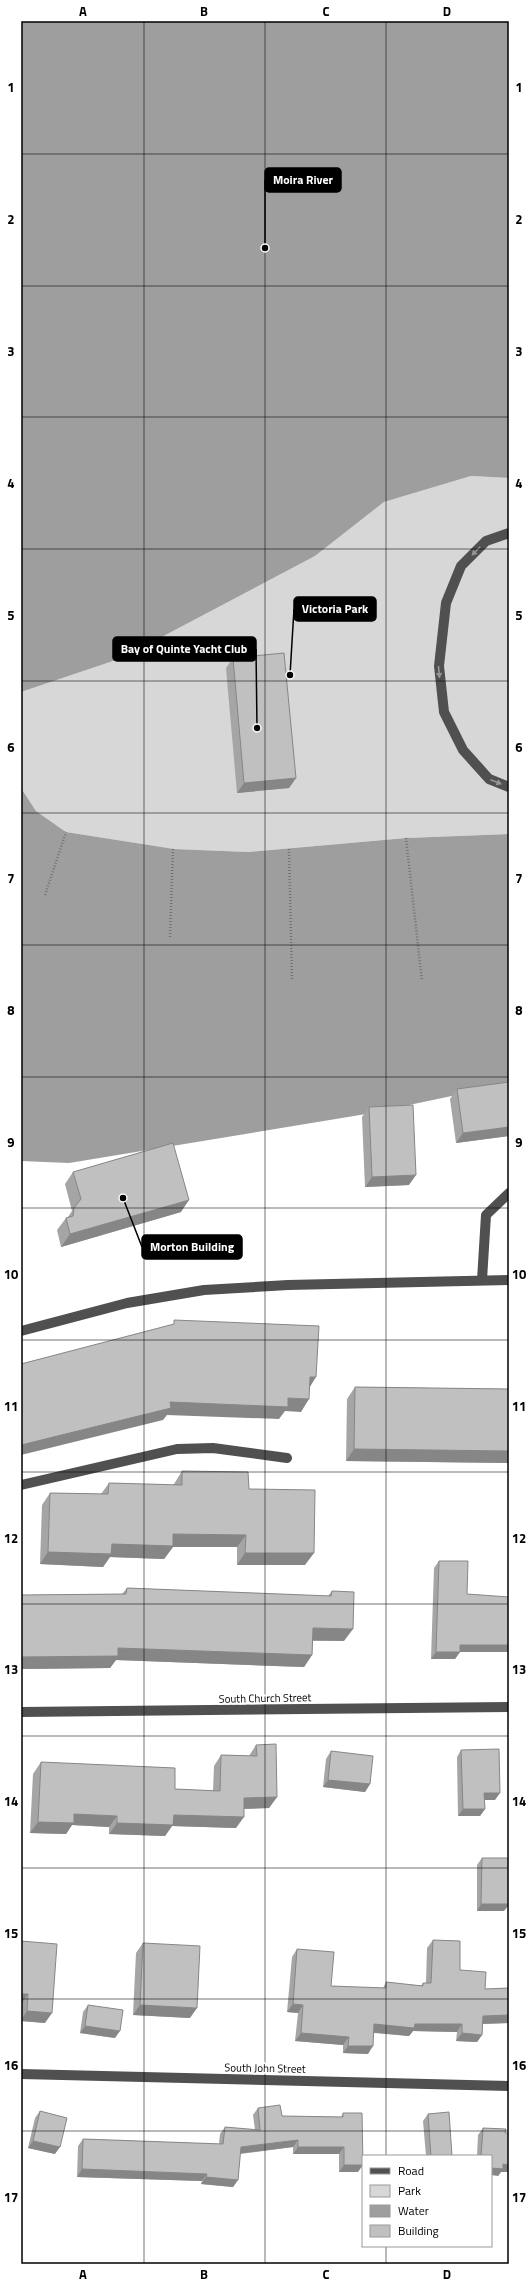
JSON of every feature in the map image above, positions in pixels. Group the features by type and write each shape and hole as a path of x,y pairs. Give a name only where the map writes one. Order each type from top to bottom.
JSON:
{"street":[{"path":"509,533 486,541 461,566 446,604 439,666 444,712 463,750 489,779 509,787"},
{"path":"482,1280 486,1215 509,1193"},
{"path":"21,1331 127,1303 204,1290 288,1285 398,1284 509,1280"},
{"path":"21,1485 177,1449 213,1448 288,1458"},
{"name":"South Church Street","path":"21,1712 509,1707"},
{"name":"South John Street","path":"21,2074 509,2086"}],"path":[{"path":"45,895 66,832"},
{"path":"406,838 422,981"},
{"path":"170,937 174,849"},
{"path":"289,849 292,979"}],"green space":[{"path":"471,476 509,478 509,834 406,838 248,852 173,849 66,832 36,811 21,788 21,692 122,658 315,556 384,502"}],"water":[{"path":"21,21 509,21 509,478 471,476 384,502 315,556 122,658 21,692"},
{"path":"21,788 36,811 66,832 174,849 248,852 406,838 509,834 509,1084 366,1114 69,1163 21,1161"}],"building":[{"path":"284,653 296,778 244,783 233,658"},
{"path":"509,1082 509,1127 463,1133 457,1089"},
{"path":"413,1105 416,1175 372,1177 369,1107"},
{"path":"173,1143 189,1200 70,1234 66,1218 73,1216 74,1208 81,1199 73,1172"},
{"path":"174,1320 319,1326 316,1377 310,1377 309,1399 288,1398 288,1407 170,1402 171,1408 21,1445 21,1364 174,1324"},
{"path":"355,1387 509,1389 509,1451 354,1449"},
{"path":"182,1471 248,1472 249,1489 315,1490 314,1553 245,1553 246,1535 173,1534 173,1546 112,1544 111,1554 48,1552 50,1493 108,1494 109,1483 182,1485"},
{"path":"439,1561 468,1561 467,1594 509,1597 509,1645 460,1645 460,1652 436,1652"},
{"path":"127,1588 331,1596 332,1591 354,1592 353,1629 313,1628 312,1655 118,1648 118,1656 21,1657 21,1595 126,1594"},
{"path":"276,1744 277,1797 244,1798 244,1817 174,1815 173,1825 117,1823 117,1816 74,1814 74,1823 38,1822 41,1762 175,1768 175,1789 220,1791 221,1755 257,1756 256,1745"},
{"path":"499,1749 500,1793 484,1793 485,1809 463,1809 461,1750"},
{"path":"331,1751 373,1756 370,1784 328,1780"},
{"path":"482,1858 509,1858 509,1904 481,1904"},
{"path":"433,1940 460,1941 460,1970 486,1972 485,1989 509,1988 509,2015 483,2016 482,2035 462,2033 462,2024 415,2024 414,2028 374,2024 373,2046 348,2046 349,2037 301,2033 303,2005 293,2004 297,1949 334,1952 331,1986 386,1988 386,1982 423,1986 423,1983 431,1983"},
{"path":"21,1941 57,1944 52,2013 27,2011 28,1994 21,1994"},
{"path":"143,1943 200,1946 197,2008 140,2005"},
{"path":"88,2005 123,2010 120,2031 85,2026"},
{"path":"280,2105 282,2116 343,2117 343,2113 362,2113 362,2165 344,2165 344,2147 298,2147 298,2140 241,2147 238,2180 206,2177 207,2174 82,2169 83,2139 223,2144 225,2127 260,2130 258,2108"},
{"path":"40,2111 67,2118 60,2147 33,2141"},
{"path":"449,2112 452,2155 431,2155 428,2114"},
{"path":"483,2128 506,2129 505,2133 509,2133 509,2165 503,2164 503,2169 492,2168 492,2155 481,2155"}],"place":[{"name":"Moira River","path":"265,248"},
{"name":"Victoria Park","path":"290,675"},
{"name":"Bay of Quinte Yacht Club","path":"257,728"},
{"name":"Morton Building","path":"123,1198"}]}
